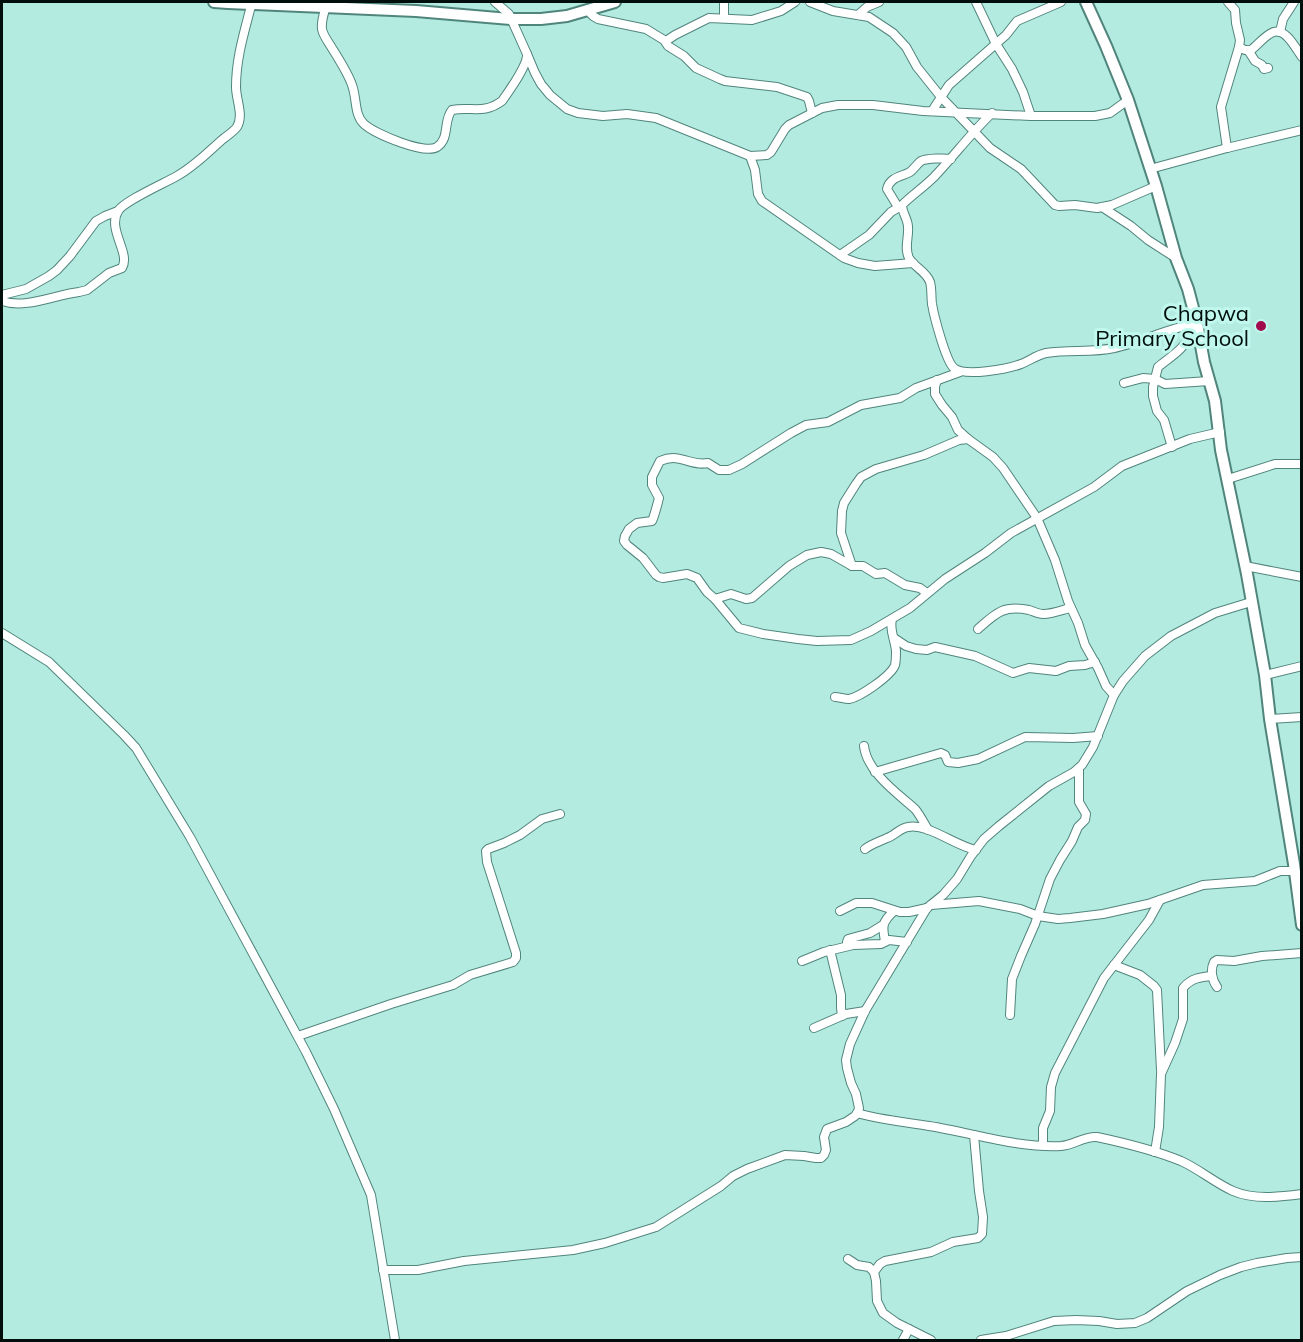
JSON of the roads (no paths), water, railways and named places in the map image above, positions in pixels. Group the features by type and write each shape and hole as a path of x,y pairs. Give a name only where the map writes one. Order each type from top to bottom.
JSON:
{"street":[{"path":"214,2 416,11 511,19 567,16 615,2"},
{"path":"2,295 26,289 49,276 70,256 96,221 118,211 146,192 184,172 211,151 237,126 240,119 236,98 236,72 242,37 252,2"},
{"path":"495,2 506,10 541,84 567,109 590,115 627,114 657,118 750,156 766,155 771,152 789,125 829,106 854,104 1031,116 1103,116 1128,100"},
{"path":"724,2 724,18"},
{"path":"666,41 705,19 752,20 781,11 795,2"},
{"path":"810,2 832,11 869,17 878,22 902,42 917,67 941,97 994,151 1022,170 1055,205 1097,208 1112,206 1156,186"},
{"path":"858,15 867,7 879,2"},
{"path":"976,2 996,44 1012,69 1031,116"},
{"path":"932,111 949,85 1006,35 1019,19 1061,2"},
{"path":"1086,2 1128,100 1156,186 1176,258 1188,289 1193,323 1215,401 1221,450 1245,567 1297,866 1302,925"},
{"path":"1227,148 1221,107 1240,40 1235,10 1228,2"},
{"path":"1280,32 1282,19 1294,2"},
{"path":"326,6 322,28 352,86 359,117 363,124 386,137 411,146 433,149 438,146 443,140 448,114 452,110 480,110 502,101 525,66 527,54"},
{"path":"587,10 598,19 646,29 666,41 668,46 684,56 696,68 714,77 725,81 777,87 807,97 812,113"},
{"path":"1239,47 1251,51 1271,33 1280,32 1285,34 1302,57"},
{"path":"1248,50 1264,69 1269,68"},
{"path":"840,255 868,235 891,212 929,182 992,113"},
{"path":"1150,169 1302,130"},
{"path":"750,156 755,170 758,194 762,201 840,255 858,263 874,266 913,263"},
{"path":"951,159 922,161 911,171 891,181 887,189 902,209 908,224 907,253 930,281 932,304 942,339 951,365 960,372"},
{"path":"1102,207 1176,258"},
{"path":"2,301 22,303 87,290 109,273 122,268 125,264 117,237 118,211"},
{"path":"1193,323 1114,348 1093,352 1044,354 1011,366 976,372 960,372 916,388 900,398 861,405 828,422 806,425 729,470 720,470 708,463 703,464 681,458 673,457 660,461 652,477 652,485 659,498 654,518 652,521 637,523 628,529 624,541 659,577 687,573 697,578 739,628 798,639 851,640 910,608 945,579 1011,533 1094,486 1122,466 1190,439 1220,432"},
{"path":"1172,447 1164,420 1157,411 1153,387 1158,367 1172,358 1185,344 1193,323"},
{"path":"1124,383 1143,378 1155,379 1165,384 1209,381"},
{"path":"937,380 934,389 937,397 952,417 958,430 993,457 1003,468 1037,518 1056,560 1085,645 1106,686 1114,695"},
{"path":"852,566 842,541 842,511 844,503 861,477 876,469 924,455 959,440 968,439"},
{"path":"1228,479 1275,464 1302,464"},
{"path":"716,599 731,594 746,599 752,598 789,566 807,555 821,552 831,554 852,566 863,566 876,574 885,573 905,585 920,588 927,593"},
{"path":"1245,567 1302,577"},
{"path":"383,1270 418,1270 464,1261 573,1250 605,1243 656,1227 747,1169 785,1155 821,1158 826,1150 824,1137 827,1130 855,1116 859,1108 846,1068 850,1044 865,1011 929,907 957,879 971,855 999,826 1049,786 1079,768 1087,759 1114,695 1145,656 1171,636 1215,613 1251,602"},
{"path":"978,629 1001,611 1016,609 1043,614 1071,608"},
{"path":"835,697 850,698 862,693 882,680 895,665 894,638 890,629 892,619"},
{"path":"2,633 54,666 136,748 190,837 298,1036 334,1109 371,1195 395,1341"},
{"path":"894,638 916,649 927,650 934,647 975,656 1013,673 1029,668 1056,671 1069,666 1095,662"},
{"path":"1264,675 1302,666"},
{"path":"1270,719 1302,717"},
{"path":"875,772 941,753 950,763 972,760 984,757 1025,737 1098,736"},
{"path":"864,746 867,760 875,772 914,809 928,830"},
{"path":"1010,1015 1012,979 1054,870 1078,827 1085,820 1086,814 1079,802 1079,768"},
{"path":"298,1036 453,985 470,975 513,962 516,953 487,862 486,851 520,835 542,819 560,814"},
{"path":"866,849 907,827 928,830 976,850"},
{"path":"840,911 856,903 872,903 894,911 909,912 929,907 979,901 1020,909 1038,916 1071,918 1122,910 1203,885 1255,881 1297,866"},
{"path":"1042,1145 1043,1128 1051,1107 1051,1087 1055,1073 1104,978 1145,926 1160,900"},
{"path":"847,946 848,939 870,933 883,925 894,911"},
{"path":"883,925 885,941"},
{"path":"802,961 830,950 858,944 881,944 885,941 896,940 907,942"},
{"path":"830,950 841,995 842,1016"},
{"path":"1217,987 1212,976 1212,966 1217,960 1234,961 1302,953"},
{"path":"1114,965 1140,975 1157,990 1161,1071 1159,1127 1155,1152"},
{"path":"1161,1071 1175,1043 1183,1019 1183,988 1195,979 1212,976"},
{"path":"814,1028 842,1016 865,1011"},
{"path":"857,1113 873,1118 1024,1144 1069,1145 1087,1137 1097,1137 1155,1152 1196,1168 1241,1194 1264,1197 1302,1194"},
{"path":"874,1272 885,1261 931,1252 953,1242 978,1238 982,1234 983,1217 974,1135"},
{"path":"981,1341 1054,1321 1136,1323 1187,1291 1220,1275 1257,1263 1302,1257"},
{"path":"848,1259 857,1265 869,1267 874,1272 877,1300 886,1316 931,1341"},
{"path":"903,1341 909,1329"}],"place":[{"name":"Chapwa Primary School","path":"1261,326"}]}
